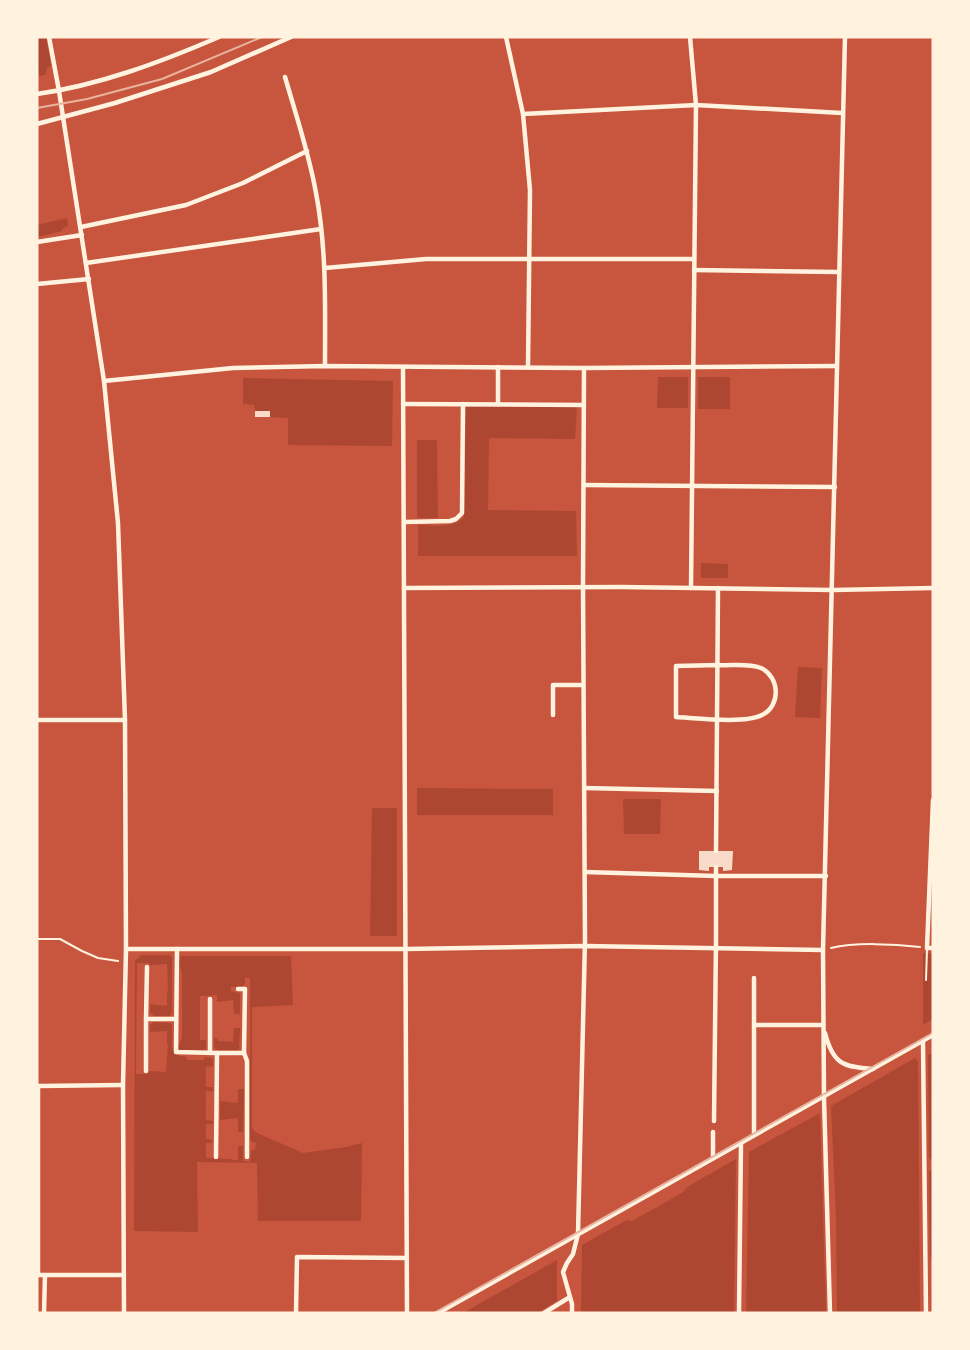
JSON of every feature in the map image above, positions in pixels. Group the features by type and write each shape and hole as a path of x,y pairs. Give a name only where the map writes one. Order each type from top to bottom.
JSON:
{"street":[{"path":"49,37 104,381 118,523 125,720 124,1313"},
{"path":"37,94 84,85 170,58 219,37"},
{"path":"37,124 115,103 211,72 291,37"},
{"path":"507,37 523,114 530,190 528,367"},
{"path":"690,37 696,105 691,588"},
{"path":"830,1313 823,950 845,37"},
{"path":"285,77 317,195 325,268 324,366"},
{"path":"523,114 696,105 842,113"},
{"path":"81,227 186,205 243,183 307,151"},
{"path":"86,263 321,229"},
{"path":"37,243 82,235"},
{"path":"325,268 426,259 694,258"},
{"path":"694,270 838,272"},
{"path":"37,284 89,279"},
{"path":"104,381 219,368 836,366"},
{"path":"403,367 407,1313"},
{"path":"498,367 498,404"},
{"path":"572,1313 563,1272 573,1254 578,1234 585,946 584,368"},
{"path":"403,404 584,405"},
{"path":"404,522 450,521 456,520 462,513 463,404"},
{"path":"584,485 835,488"},
{"path":"404,588 933,588"},
{"path":"716,851 718,588"},
{"path":"718,665 754,666 764,669 776,686 773,706 763,715 751,719 676,717 676,666 718,665"},
{"path":"553,715 553,685 583,685"},
{"path":"37,720 125,720"},
{"path":"584,788 717,790"},
{"path":"933,800 927,948 933,948"},
{"path":"714,1121 716,867"},
{"path":"585,872 826,876"},
{"path":"126,948 585,946 823,950"},
{"path":"177,948 176,1052 244,1053"},
{"path":"146,1071 147,967"},
{"path":"754,978 754,1135"},
{"path":"238,989 245,989 247,1157"},
{"path":"210,999 210,1053"},
{"path":"146,1019 176,1019"},
{"path":"753,1025 823,1025"},
{"path":"823,1025 828,1046 840,1063 873,1069"},
{"path":"438,1313 933,1035"},
{"path":"923,1041 926,1313"},
{"path":"216,1053 216,1157"},
{"path":"123,1086 37,1086 38,1275 124,1275"},
{"path":"713,1132 713,1159"},
{"path":"739,1313 741,1143"},
{"path":"296,1313 297,1257 407,1258"},
{"path":"44,1313 45,1275"},
{"path":"544,1313 570,1297"}],"lane":[{"path":"926,980 927,948"}],"path":[{"path":"37,939 60,939 98,958 125,963"},
{"path":"823,950 841,946 885,945 927,948"}],"shaded area":[{"path":"37,37 46,37 51,66 45,75 37,76"},
{"path":"67,218 68,226 62,231 37,237 37,225"},
{"path":"658,377 688,377 688,408 657,408"},
{"path":"698,377 730,377 730,409 698,409"},
{"path":"243,378 393,381 392,446 288,445 288,418 270,417 270,411 255,411 254,405 243,404"},
{"path":"466,407 577,407 575,439 489,438 488,510 576,511 577,556 418,556 418,525 449,525 464,517"},
{"path":"417,440 437,440 438,518 417,518"},
{"path":"701,563 728,564 728,578 701,578"},
{"path":"798,667 822,668 820,718 795,717"},
{"path":"417,788 553,789 553,815 417,815"},
{"path":"623,799 661,799 660,834 624,834"},
{"path":"372,808 397,808 397,936 370,936"},
{"path":"923,953 933,954 933,1019 923,1025"},
{"path":"141,955 170,955 172,958 172,1012 170,1016 154,1016 150,1012 150,1004 167,1006 167,964 137,963 136,1074 148,1074 149,1071 166,1072 167,1031 150,1032 150,1025 154,1022 170,1023 172,1047 176,1055 187,1057 187,1060 204,1060 205,1057 213,1060 213,1066 206,1067 206,1087 213,1087 213,1091 206,1091 206,1120 213,1121 213,1124 206,1124 206,1139 212,1140 212,1143 206,1143 206,1158 238,1160 238,1146 243,1146 243,1161 250,1162 251,1151 255,1149 256,1143 250,1139 250,978 245,978 243,986 231,987 231,991 240,993 240,1014 234,1014 233,1000 217,1002 217,995 200,996 200,1040 206,1040 206,1049 180,1051 178,1047 182,1038 182,972 179,960 181,956 291,956 293,1005 252,1007 252,1127 257,1133 303,1153 362,1143 361,1221 258,1221 257,1163 197,1162 198,1232 134,1231 135,961"},
{"path":"234,1028 240,1028 239,1050 216,1050 214,1038 218,1041 233,1042"},
{"path":"933,1053 933,1162 929,1157 928,1055"},
{"path":"915,1058 918,1062 920,1313 837,1313 831,1106"},
{"path":"238,1089 244,1089 243,1132 238,1132 238,1118 220,1120 220,1101 238,1103"},
{"path":"820,1113 826,1313 746,1313 749,1152"},
{"path":"736,1159 734,1313 581,1313 582,1245 627,1220 632,1221"},
{"path":"933,1168 933,1261 930,1256 929,1172"},
{"path":"557,1260 557,1301 537,1313 463,1313"}],"building":[{"path":"255,411 270,411 270,417 255,417"},
{"path":"699,851 733,851 732,870 723,871 723,867 709,867 709,871 699,870"}],"tram line":[{"path":"37,108 87,99 162,79 262,37"},
{"path":"434,1313 933,1033"}]}
